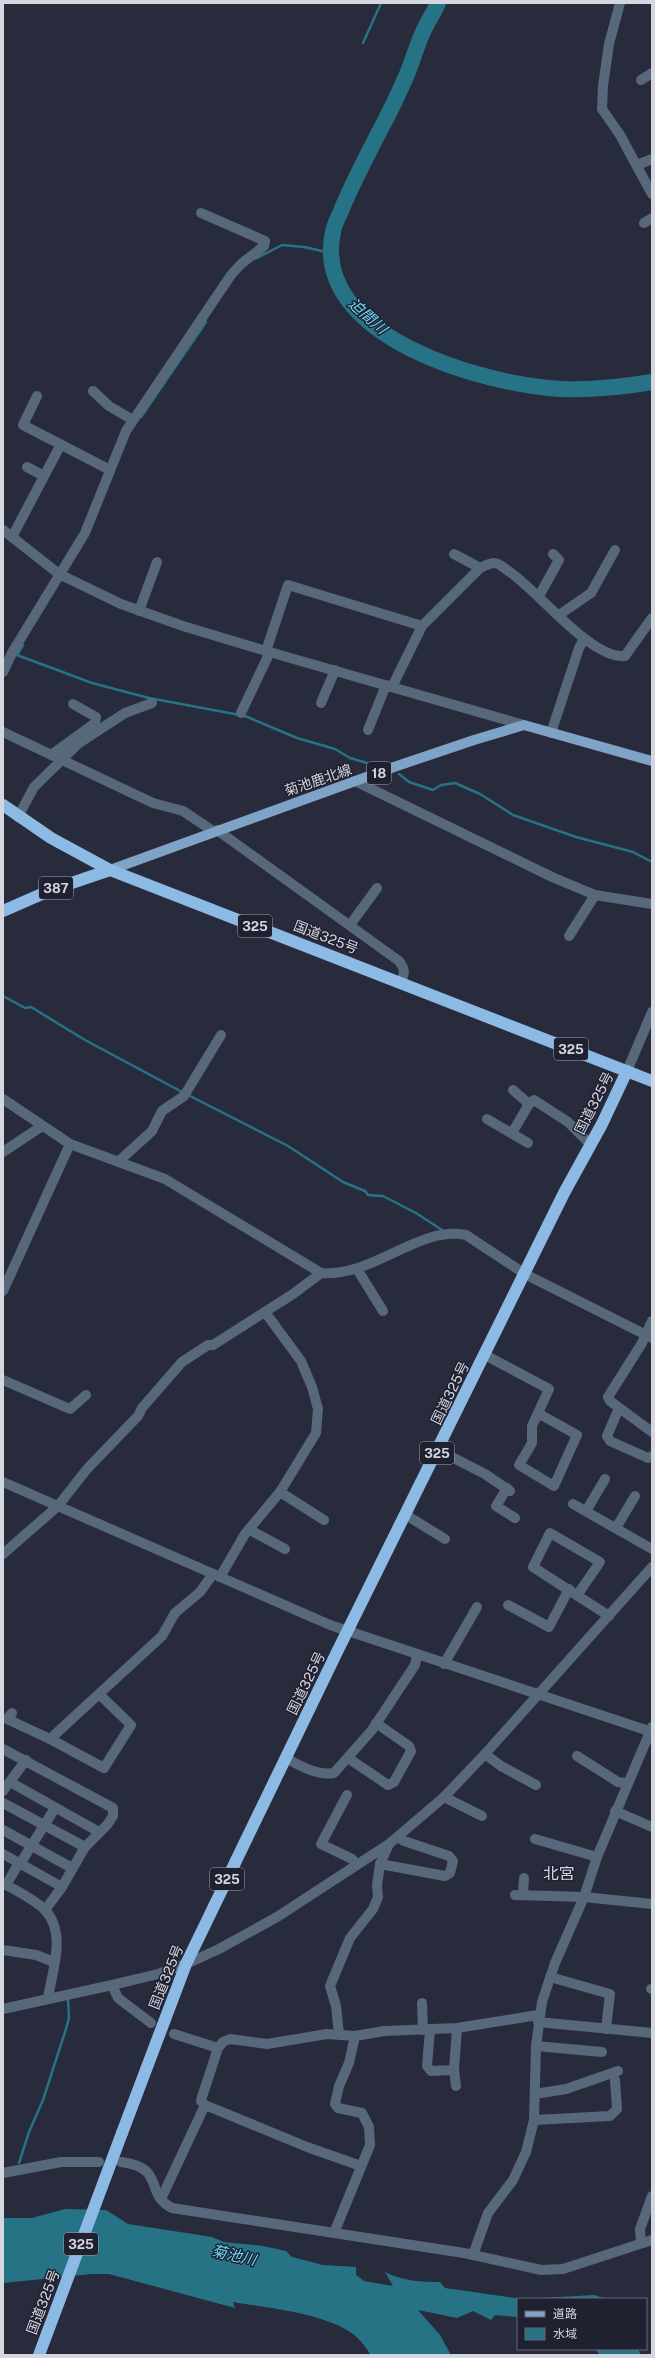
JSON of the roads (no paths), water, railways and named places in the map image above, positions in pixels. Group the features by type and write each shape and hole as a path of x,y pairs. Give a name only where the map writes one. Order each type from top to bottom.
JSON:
{"highway":[{"name":"国道325号","path":"3,805 51,838 110,870 627,1071 602,1124 590,1144 348,1632 186,1964 39,2355"},
{"name":"387","path":"3,911 51,890 110,870"},
{"path":"627,1071 652,1081"}],"main road":[{"path":"524,725 652,761"},
{"name":"菊池鹿北線","path":"110,870 215,831 474,740 524,725"}],"street":[{"path":"620,3 602,86 602,109 620,135 652,194"},
{"path":"641,80 652,73"},
{"path":"637,165 652,159"},
{"path":"3,672 59,574 85,534 126,431 227,280 241,264 264,246 265,241 201,213"},
{"path":"93,391 109,406 133,420"},
{"path":"38,396 23,425 60,446 110,470"},
{"path":"12,537 60,446"},
{"path":"27,466 44,476"},
{"path":"3,530 59,574 121,604 139,611 268,651 524,725"},
{"path":"559,615 591,593 615,550"},
{"path":"454,554 480,568"},
{"path":"539,596 559,560 553,554"},
{"path":"139,611 158,562"},
{"path":"368,730 389,686 422,626 480,568 489,564 496,563 525,583 584,639 617,657 625,656 652,618"},
{"path":"242,713 268,651 288,585 422,626"},
{"path":"551,733 579,648 584,639"},
{"path":"321,703 335,670"},
{"path":"18,816 34,786 55,758 94,723 96,717 73,704"},
{"path":"55,758 101,727 125,713 152,704"},
{"path":"3,732 55,758 110,781 153,803 183,811 215,831 399,961 404,967 405,974 401,982"},
{"path":"355,782 546,874 595,895 652,904"},
{"path":"350,925 377,888"},
{"path":"569,936 595,895"},
{"path":"627,1071 652,1012"},
{"path":"119,1161 152,1131 162,1111 184,1096 221,1035"},
{"path":"513,1090 529,1104"},
{"path":"3,1099 70,1144 165,1179 321,1273 345,1273 444,1234 466,1235 525,1274 648,1337"},
{"path":"512,1134 529,1104 534,1100 573,1126 590,1144"},
{"path":"487,1119 528,1143"},
{"path":"3,1152 42,1126"},
{"path":"3,1291 70,1144"},
{"path":"357,1269 383,1311"},
{"path":"3,1554 58,1506 87,1469 138,1416 142,1408 182,1362 208,1344 213,1345 265,1312 321,1273"},
{"path":"50,1739 162,1636 175,1613 216,1576 280,1492 316,1433 318,1408 301,1361 265,1312"},
{"path":"652,1321 648,1337 608,1397 619,1408 652,1432"},
{"path":"485,1355 549,1389 537,1415 532,1426 532,1443 519,1465 554,1486 577,1435 543,1416 537,1415"},
{"path":"3,1380 70,1409 86,1395"},
{"path":"619,1408 606,1436 610,1441 648,1458 652,1456"},
{"path":"438,1450 508,1489 496,1506 515,1518"},
{"path":"586,1511 605,1479"},
{"path":"3,1482 216,1576 348,1632 537,1695 651,1730 596,1857 584,1897 550,1977 538,2019 534,2120 526,2152 513,2180 488,2214 474,2255"},
{"path":"280,1492 324,1520"},
{"path":"616,1528 635,1496"},
{"path":"573,1504 652,1549"},
{"path":"406,1515 445,1539"},
{"path":"250,1530 285,1549"},
{"path":"578,1594 600,1562 550,1533 533,1566 578,1594 599,1611 609,1616"},
{"path":"3,2009 158,1974 186,1964 219,1949 277,1917 389,1844 444,1797 485,1754 652,1567"},
{"path":"508,1604 549,1627 569,1589"},
{"path":"444,1664 477,1607"},
{"path":"286,1758 302,1767 327,1774 334,1773 376,1723 415,1666 417,1655"},
{"path":"7,1719 50,1739 104,1768 131,1725 99,1694"},
{"path":"348,1758 388,1785 394,1782 411,1751 409,1746 376,1723"},
{"path":"3,1749 26,1760 112,1808 113,1816 107,1826 98,1832 85,1847 62,1887 45,1910"},
{"path":"485,1754 501,1766 536,1785"},
{"path":"577,1756 618,1782 627,1784"},
{"path":"3,1791 26,1760"},
{"path":"10,1782 98,1832"},
{"path":"347,1795 320,1844 352,1859 356,1865"},
{"path":"444,1797 482,1816"},
{"path":"3,1803 85,1847"},
{"path":"48,1998 56,1951 56,1933 54,1926 45,1910 4,1884 20,1863 55,1808"},
{"path":"615,1811 652,1827"},
{"path":"3,1830 72,1868"},
{"path":"380,1864 445,1876 450,1873 453,1861 449,1856 404,1841 398,1836"},
{"path":"535,1839 596,1857"},
{"path":"339,2034 336,2006 330,1986 350,1938 373,1908 378,1897 377,1885 380,1864 389,1844"},
{"path":"3,1854 62,1887"},
{"path":"524,1878 519,1895 584,1897 652,1904"},
{"path":"3,1950 36,1955 54,1962"},
{"path":"550,1977 610,1994 606,2029"},
{"path":"112,1985 118,1998 151,2022"},
{"path":"422,2003 426,2030 427,2066 431,2071 454,2070"},
{"path":"360,2166 307,2147 205,2105 201,2100 218,2048 223,2042 230,2039 267,2044 339,2034 355,2036 384,2031 457,2028 538,2019 606,2029 652,2032"},
{"path":"456,2086 454,2070 457,2028"},
{"path":"174,2034 218,2048"},
{"path":"334,2233 360,2166 370,2145 368,2121 362,2113 338,2108 335,2104 339,2086 349,2063 355,2036"},
{"path":"536,2046 602,2052"},
{"path":"534,2120 610,2116 617,2109 616,2076 566,2089 535,2094"},
{"path":"161,2199 205,2105"},
{"path":"3,2173 61,2162 99,2162"},
{"path":"121,2162 134,2164 150,2174 161,2199 172,2208 474,2255 541,2270 557,2270 576,2266 641,2242 652,2240"},
{"path":"641,2242 640,2229 652,2196"}],"water":[{"name":"菊池川","path":"65,2209 106,2210 128,2224 212,2237 224,2242 263,2246 286,2251 292,2257 323,2265 356,2267 356,2275 364,2281 393,2286 385,2272 412,2280 440,2282 445,2288 517,2298 517,2317 495,2315 491,2320 473,2311 457,2318 418,2310 440,2335 451,2355 371,2355 353,2334 341,2327 312,2316 233,2302 235,2308 109,2274 92,2274 3,2283 3,2218 32,2218"},
{"path":"594,2295 603,2298 541,2298"},
{"path":"596,2350 638,2350 641,2355 600,2355"}],"waterway":[{"path":"363,43 381,3"},
{"name":"迫間川","path":"438,3 426,25 397,96 354,182 334,227 333,269 348,300 375,327 410,348 449,365 490,378 561,389 606,388 652,382"},
{"path":"255,259 282,245 304,247 331,253"},
{"path":"141,417 206,322"},
{"path":"23,645 17,655 92,683 149,698 245,716 297,738 335,749 350,758 367,763"},
{"path":"399,774 409,782 433,790 441,785 455,783 480,794 513,815 576,837 633,852 652,862"},
{"path":"3,996 25,1008 31,1007 85,1040 182,1092"},
{"path":"190,1096 288,1146 343,1182 365,1191 368,1195 383,1196 416,1213 442,1230"},
{"path":"19,2163 29,2132 43,2100 66,2029 69,2018 68,1999"}],"district":[{"name":"北宮","path":"559,1873"}]}
